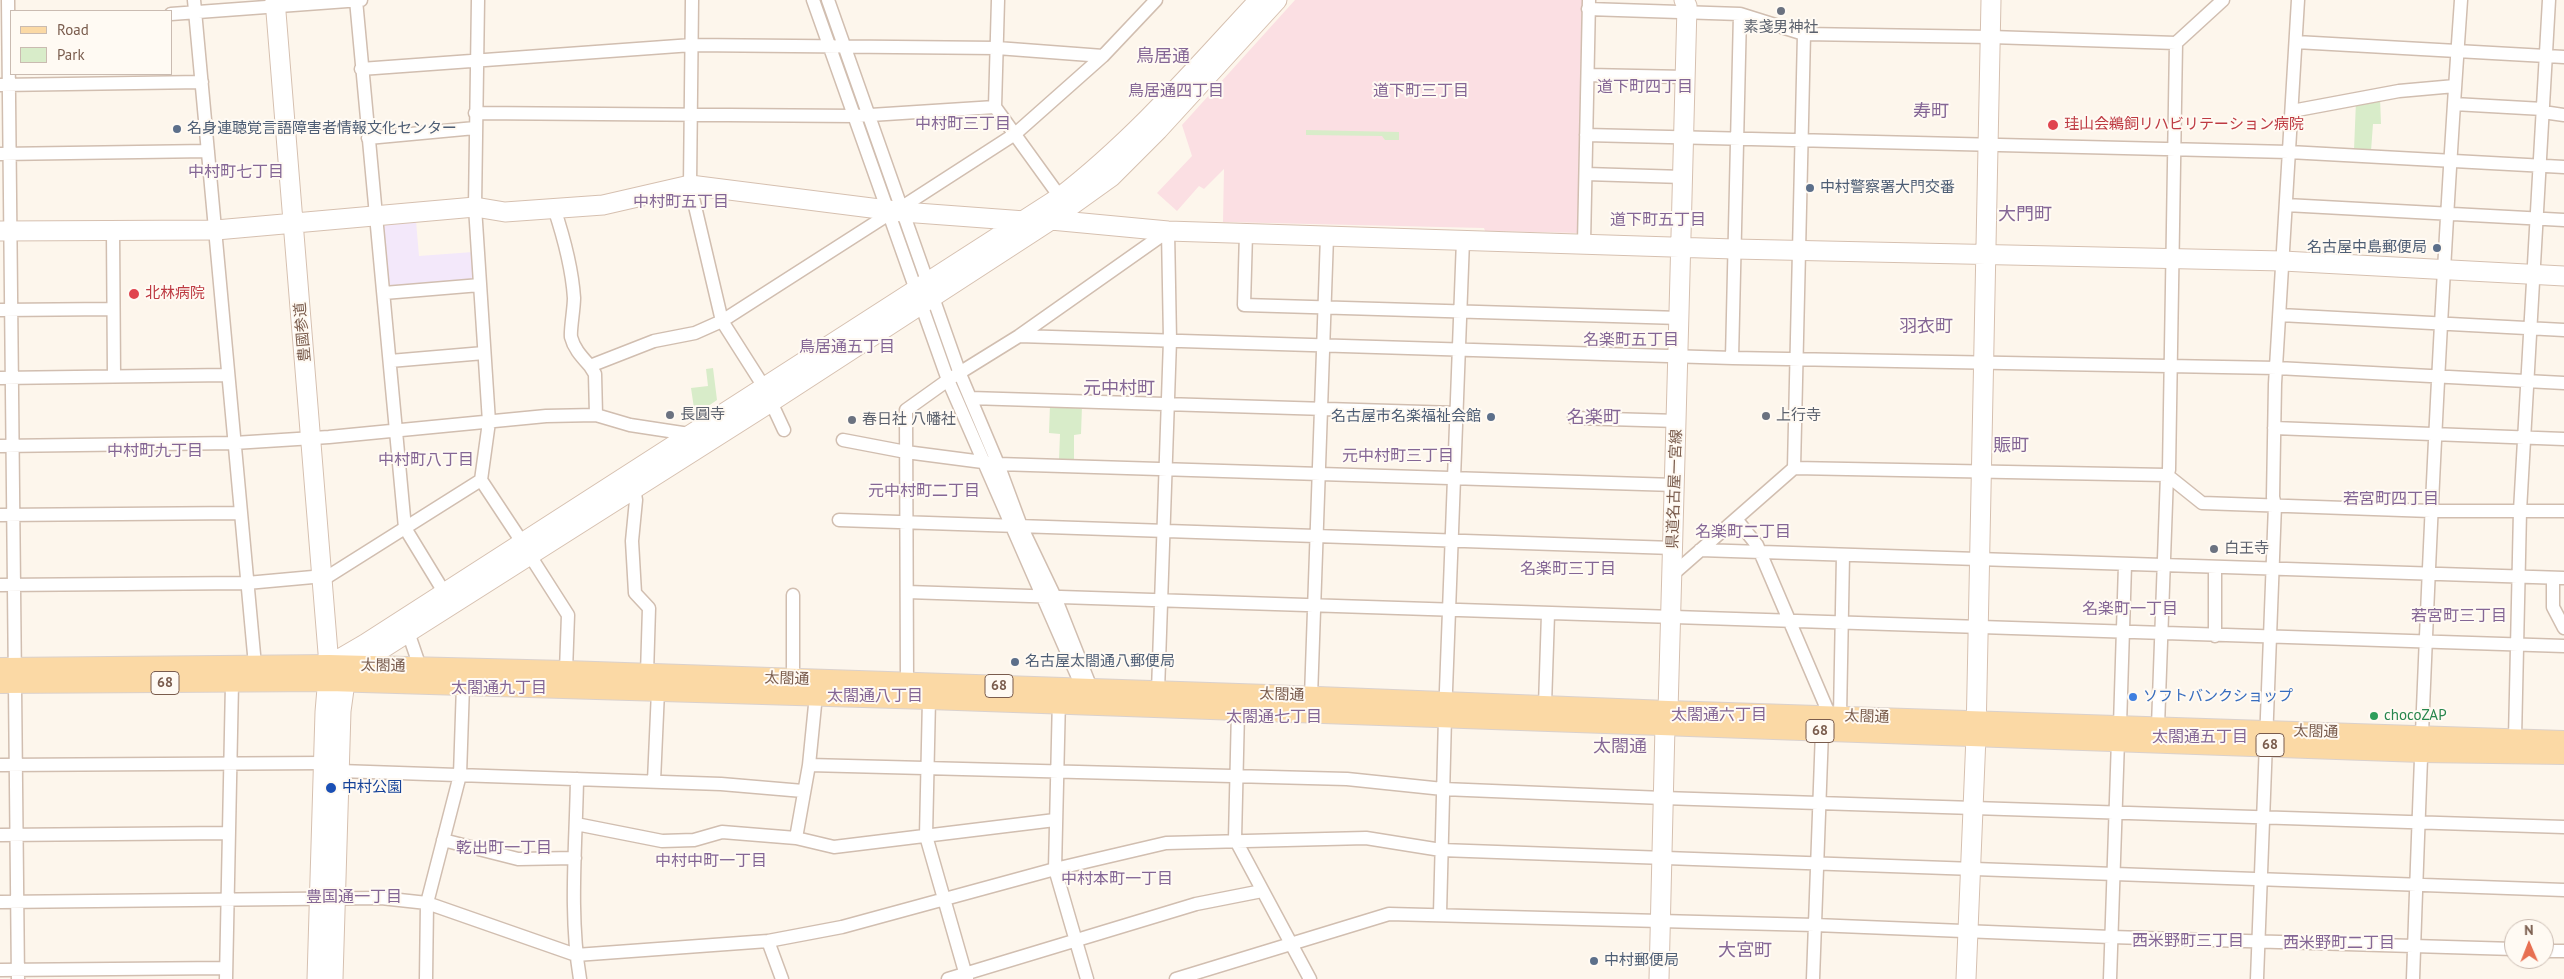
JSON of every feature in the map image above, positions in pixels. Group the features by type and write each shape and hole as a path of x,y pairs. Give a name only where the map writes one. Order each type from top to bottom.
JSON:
{"main road":[{"name":"太閤通","path":"7,675 255,665 463,685 793,680 907,682 1238,711 1445,710 1545,705 1667,719"},
{"name":"太閤通","path":"7,675 232,682 420,667 566,671 653,682 816,696 929,699 1059,696 1087,689 1312,696 1445,710 1667,719 1830,721 2119,732 2421,744 2564,754"},
{"name":"太閤通","path":"2119,732 2158,726 2266,738"},
{"name":"太閤通","path":"2421,744 2515,739 2564,740"}],"street":[{"path":"8,0 4,85 6,445 13,515 14,585 7,675 16,765 18,974"},
{"path":"194,0 255,665"},
{"path":"356,0 405,528 444,592"},
{"path":"172,14 195,14 276,3 361,0"},
{"path":"478,0 475,207 489,422 481,480 568,615 566,671"},
{"path":"692,0 690,185 722,321 767,395 784,430"},
{"path":"813,0 855,116 895,210 924,292 948,380 984,462 1055,597 1087,689"},
{"path":"828,0 869,116 895,210"},
{"path":"998,0 995,107 1060,197"},
{"path":"590,366 654,341 695,333 722,321 1016,134 1103,56 1156,0"},
{"path":"340,673 444,592 634,488 767,395 924,292 1060,197 1099,166 1148,120 1259,0"},
{"path":"924,292 1051,220 1111,177 1158,130 1277,0"},
{"path":"1966,979 1976,728 1992,0"},
{"path":"1584,243 1588,4 1685,6 1740,14 1804,34 1991,37 2176,43 2223,0"},
{"path":"2257,979 2275,505 2273,497 2274,428 2298,0"},
{"path":"2413,979 2434,433 2442,269 2460,0"},
{"path":"2515,739 2520,511 2549,0"},
{"name":"豊國参道","path":"276,3 324,577 340,673 340,711 332,767 327,899"},
{"name":"県道名古屋一宮線","path":"1659,979 1663,798 1678,421 1686,77 1685,6"},
{"path":"1732,358 1740,14"},
{"path":"1794,468 1804,34"},
{"path":"2296,42 2564,58"},
{"path":"2158,726 2163,566 2167,475 2169,470 2176,43"},
{"path":"362,69 692,45 997,48 1103,56"},
{"path":"1588,75 1686,77"},
{"path":"4,85 202,82"},
{"path":"2292,111 2399,91 2455,86"},
{"path":"2454,104 2543,110 2564,115"},
{"path":"475,113 869,116 995,107"},
{"path":"368,138 475,128"},
{"path":"1586,135 2289,152 2450,159 2564,167"},
{"path":"5,154 208,151"},
{"path":"1586,174 1683,177"},
{"path":"5,231 216,230 475,207 505,212 603,204 690,185 895,210 1025,221 1051,220 1168,231 1682,247 2283,261 2564,276"},
{"path":"2286,205 2564,220"},
{"path":"554,208 569,260 574,297 574,318 571,336 578,354 595,374 596,415"},
{"path":"113,230 114,376"},
{"path":"907,682 906,410 948,380 1019,336 1168,231"},
{"path":"1158,691 1170,340 1168,231"},
{"path":"1246,233 1244,305 1680,318"},
{"path":"1312,696 1327,236"},
{"path":"1440,914 1445,710 1463,240"},
{"path":"384,294 480,285"},
{"path":"924,292 998,464 1016,526 1040,597 1087,689"},
{"path":"6,310 113,309"},
{"path":"2280,315 2440,325 2564,330"},
{"path":"1019,336 1732,358 2277,368 2437,378 2564,383"},
{"path":"390,361 484,353"},
{"path":"6,378 227,375"},
{"path":"340,673 408,632 689,434 767,395"},
{"path":"970,398 1456,413"},
{"path":"6,445 234,443 395,431 546,416 596,415 630,425 689,434"},
{"path":"1574,418 1678,421"},
{"path":"2274,428 2564,439"},
{"path":"843,440 906,452 998,464 1675,485"},
{"path":"1672,575 1794,468 2167,475 2202,503 2431,511 2564,511"},
{"path":"0,585 247,583 324,577 481,480"},
{"path":"634,488 636,500 632,541 634,594 649,608 653,682 654,782"},
{"path":"0,515 240,513"},
{"path":"1736,519 1761,552 1830,721"},
{"path":"839,520 1673,548"},
{"path":"1700,550 2558,578 2553,607 2564,628"},
{"path":"1814,979 1819,803 1842,622 1843,555"},
{"path":"2110,979 2125,565"},
{"path":"2215,568 2215,636"},
{"path":"907,592 1548,614 1789,620 2270,638 2564,646"},
{"path":"793,595 793,680"},
{"path":"1545,705 1548,614"},
{"path":"408,632 420,667"},
{"path":"0,970 18,974 226,973 232,682"},
{"path":"426,979 427,903 460,775 463,685"},
{"path":"796,838 809,765 816,696"},
{"path":"1059,696 1055,869 1087,979"},
{"path":"929,699 926,836 967,976"},
{"path":"1238,711 1235,839 1310,979"},
{"path":"0,765 231,764 332,767 460,775 770,786 803,791"},
{"path":"809,765 1347,779 1443,789 1663,798 2564,828"},
{"path":"577,779 575,858 576,955 580,979"},
{"path":"576,824 662,841 694,840 722,832 796,838 834,846 1056,820"},
{"path":"0,835 229,832"},
{"path":"0,902 381,898 427,903 576,955 768,940 842,927 1055,869 1166,842 1235,839 1366,838 1441,850 1817,864 2113,872 2564,890"},
{"path":"443,840 518,859 575,858"},
{"path":"948,979 967,976 1075,940 1196,904 1262,891"},
{"path":"318,979 327,899"},
{"path":"327,899 333,979"},
{"path":"1176,979 1389,914 1815,925 2111,937 2504,949"},
{"path":"768,940 782,979"}],"shaded area":[{"path":"1295,0 1583,0 1578,233 1485,231 1484,228 1223,222 1224,169 1204,189 1199,186 1177,211 1157,193 1192,156 1182,125"},
{"path":"416,221 419,256 473,252 473,280 392,288 388,284 383,227 387,224"}],"green space":[{"path":"2380,97 2381,124 2373,124 2371,151 2354,150 2356,101"},
{"path":"1306,130 1399,132 1399,140 1385,140 1382,136 1306,135"},
{"path":"713,368 717,400 695,415 691,388 708,386 706,369"},
{"path":"1050,405 1082,406 1081,434 1074,435 1074,461 1059,460 1060,434 1049,433"}],"place":[{"name":"素戔男神社","path":"1781,11"},
{"name":"珪山会鵜飼リハビリテーション病院","path":"2053,125"},
{"name":"名身連聴覚言語障害者情報文化センター","path":"177,129"},
{"name":"中村警察署大門交番","path":"1810,188"},
{"name":"名古屋中島郵便局","path":"2437,248"},
{"name":"北林病院","path":"134,294"},
{"name":"長圓寺","path":"670,415"},
{"name":"上行寺","path":"1766,416"},
{"name":"名古屋市名楽福祉会館","path":"1491,417"},
{"name":"春日社 八幡社","path":"852,420"},
{"name":"白王寺","path":"2214,549"},
{"name":"名古屋太閤通八郵便局","path":"1015,662"},
{"name":"ソフトバンクショップ","path":"2133,697"},
{"name":"chocoZAP","path":"2374,716"},
{"name":"中村公園","path":"331,788"},
{"name":"中村郵便局","path":"1594,961"}],"district":[{"name":"鳥居通","path":"1163,57"},
{"name":"道下町四丁目","path":"1645,87"},
{"name":"鳥居通四丁目","path":"1176,91"},
{"name":"道下町三丁目","path":"1421,91"},
{"name":"寿町","path":"1931,112"},
{"name":"中村町三丁目","path":"963,124"},
{"name":"中村町七丁目","path":"236,172"},
{"name":"中村町五丁目","path":"681,202"},
{"name":"大門町","path":"2025,215"},
{"name":"道下町五丁目","path":"1658,220"},
{"name":"羽衣町","path":"1926,327"},
{"name":"名楽町五丁目","path":"1631,340"},
{"name":"鳥居通五丁目","path":"847,347"},
{"name":"元中村町","path":"1119,389"},
{"name":"名楽町","path":"1594,418"},
{"name":"賑町","path":"2011,446"},
{"name":"中村町九丁目","path":"155,451"},
{"name":"元中村町三丁目","path":"1398,456"},
{"name":"中村町八丁目","path":"426,460"},
{"name":"元中村町二丁目","path":"924,491"},
{"name":"若宮町四丁目","path":"2391,499"},
{"name":"名楽町二丁目","path":"1743,532"},
{"name":"名楽町三丁目","path":"1568,569"},
{"name":"名楽町一丁目","path":"2130,609"},
{"name":"若宮町三丁目","path":"2459,616"},
{"name":"太閤通九丁目","path":"499,688"},
{"name":"太閤通八丁目","path":"875,696"},
{"name":"太閤通六丁目","path":"1719,715"},
{"name":"太閤通七丁目","path":"1274,717"},
{"name":"太閤通五丁目","path":"2200,737"},
{"name":"太閤通","path":"1620,747"},
{"name":"乾出町一丁目","path":"504,848"},
{"name":"中村中町一丁目","path":"711,861"},
{"name":"中村本町一丁目","path":"1117,879"},
{"name":"豊国通一丁目","path":"354,897"},
{"name":"西米野町三丁目","path":"2188,941"},
{"name":"西米野町二丁目","path":"2339,943"},
{"name":"大宮町","path":"1745,951"}]}
